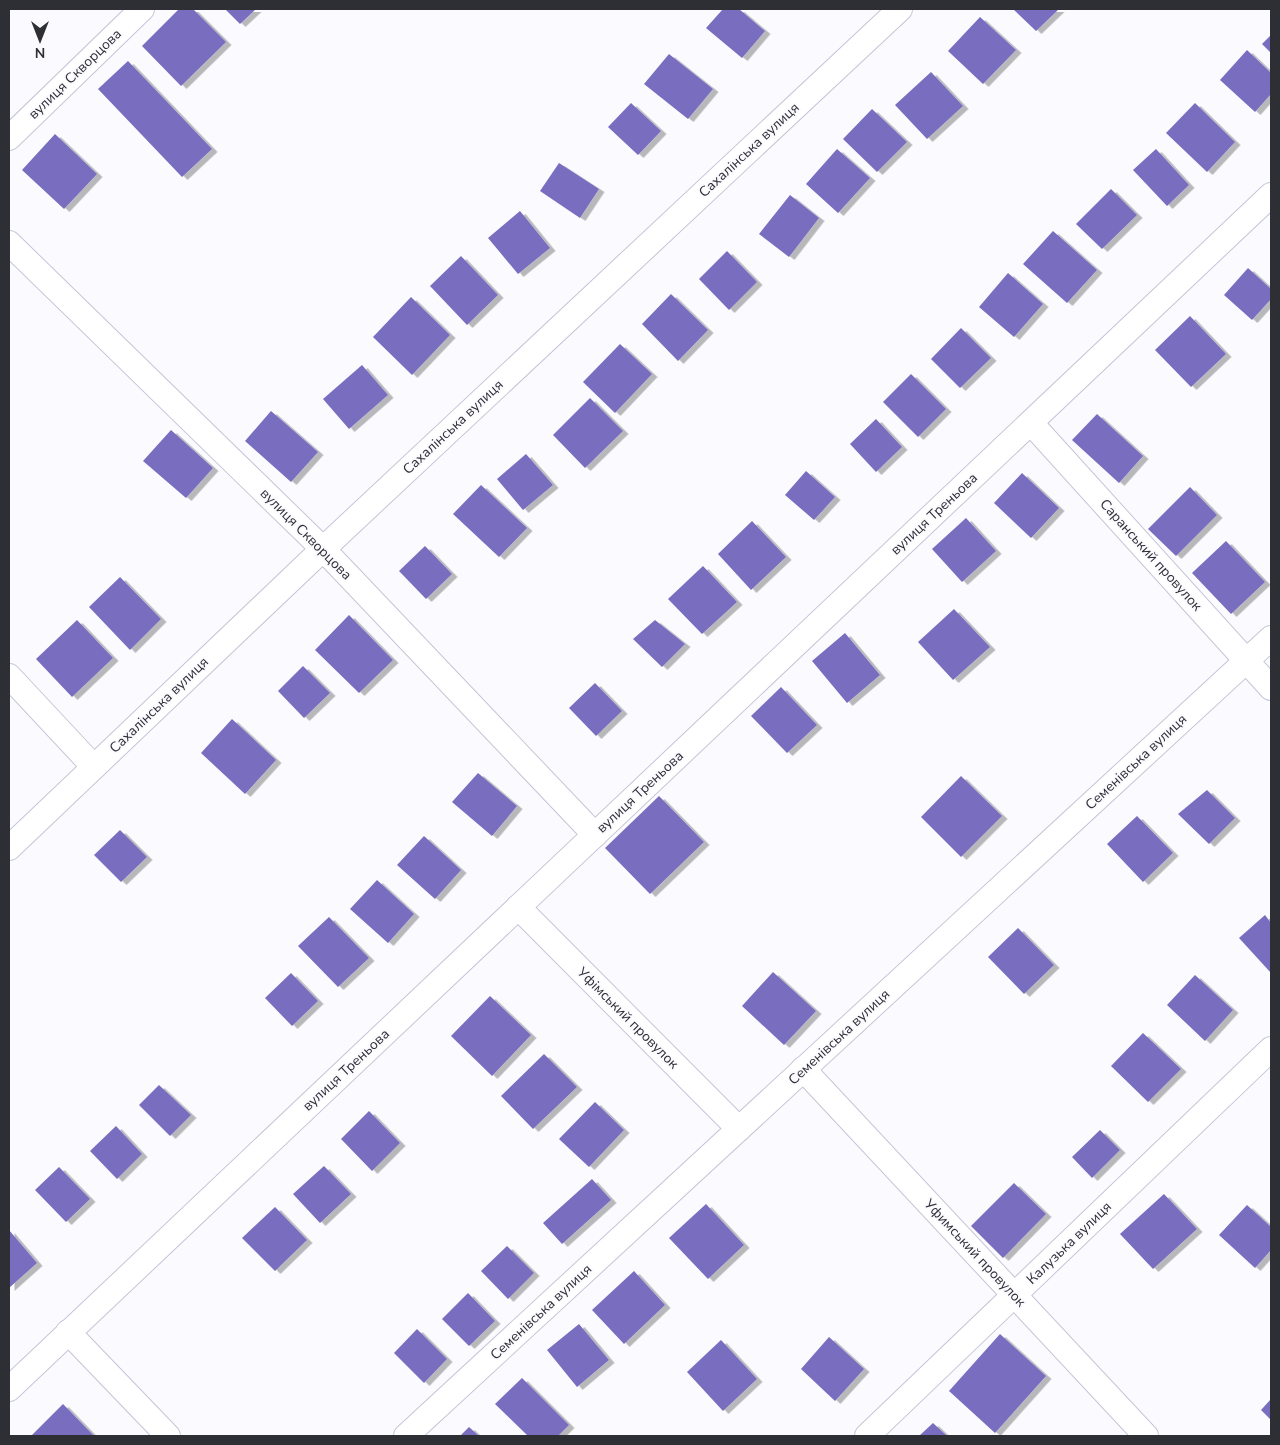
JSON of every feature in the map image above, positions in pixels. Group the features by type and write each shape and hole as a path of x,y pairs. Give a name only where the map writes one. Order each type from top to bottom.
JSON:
{"street":[{"name":"вулиця Скворцова","path":"9,138 142,9"},
{"name":"Сахалінська вулиця","path":"9,848 323,549 900,9"},
{"name":"вулиця Треньова","path":"9,1389 1271,195"},
{"name":"вулиця Скворцова","path":"9,243 323,549 595,835"},
{"name":"Саранський провулок","path":"1030,423 1271,688"},
{"name":"Семенівська вулиця","path":"406,1436 1271,638"},
{"path":"9,676 94,767"},
{"name":"Уфімський провулок","path":"518,907 739,1129"},
{"name":"Калузька вулиця","path":"867,1436 1271,1049"},
{"name":"Уфимський провулок","path":"803,1069 1146,1436"},
{"path":"68,1332 168,1436"}],"building":[{"path":"179,9 193,9 226,42 181,86 142,46"},
{"path":"225,9 256,9 240,24"},
{"path":"723,9 739,9 765,31 742,58 706,28"},
{"path":"1013,9 1059,9 1036,31"},
{"path":"980,17 1016,50 983,84 948,51"},
{"path":"1271,35 1271,53 1262,44"},
{"path":"1247,50 1271,73 1271,94 1255,112 1220,80"},
{"path":"669,54 713,89 688,119 644,84"},
{"path":"128,61 212,149 182,177 98,89"},
{"path":"931,72 963,106 927,139 895,105"},
{"path":"631,103 661,131 638,155 608,127"},
{"path":"1195,103 1235,142 1207,172 1166,133"},
{"path":"872,109 907,142 877,172 843,139"},
{"path":"55,134 97,174 64,209 22,170"},
{"path":"837,149 870,178 838,213 806,184"},
{"path":"1156,149 1189,185 1167,206 1133,170"},
{"path":"559,163 599,189 580,218 540,191"},
{"path":"1111,189 1137,215 1102,249 1076,224"},
{"path":"790,195 819,218 789,257 759,234"},
{"path":"520,211 550,248 518,274 488,238"},
{"path":"1053,231 1097,270 1067,303 1023,264"},
{"path":"727,251 757,282 729,310 699,279"},
{"path":"461,256 498,295 467,325 430,286"},
{"path":"1248,268 1271,289 1271,299 1252,320 1224,295"},
{"path":"1008,273 1043,304 1014,337 979,307"},
{"path":"671,294 708,330 678,361 642,324"},
{"path":"411,297 450,335 412,375 373,337"},
{"path":"1190,316 1226,354 1191,387 1155,350"},
{"path":"961,328 991,358 960,388 931,359"},
{"path":"620,344 652,374 615,413 583,382"},
{"path":"362,365 388,395 349,429 323,399"},
{"path":"911,374 946,409 918,437 883,402"},
{"path":"590,398 623,431 585,468 553,435"},
{"path":"271,411 318,452 291,482 245,441"},
{"path":"1097,414 1143,456 1119,483 1072,440"},
{"path":"876,419 902,447 876,472 850,444"},
{"path":"171,430 213,468 186,498 143,461"},
{"path":"526,454 553,485 523,510 497,479"},
{"path":"806,471 835,497 814,520 785,495"},
{"path":"1022,473 1059,508 1031,538 994,503"},
{"path":"481,485 527,528 499,557 453,514"},
{"path":"1190,487 1217,515 1176,556 1148,529"},
{"path":"966,518 996,551 962,582 932,549"},
{"path":"752,521 786,557 751,590 718,554"},
{"path":"1226,541 1265,582 1231,614 1192,573"},
{"path":"425,546 452,574 426,599 399,571"},
{"path":"703,566 737,602 702,634 668,599"},
{"path":"120,577 161,619 130,650 89,607"},
{"path":"954,609 990,647 953,680 918,642"},
{"path":"349,615 393,660 359,693 315,650"},
{"path":"77,620 113,658 72,697 36,659"},
{"path":"655,620 685,644 662,667 633,639"},
{"path":"845,633 880,675 847,703 812,661"},
{"path":"303,666 330,693 304,718 278,691"},
{"path":"595,683 622,711 596,736 569,708"},
{"path":"781,687 817,725 787,753 751,716"},
{"path":"232,719 276,760 245,794 201,753"},
{"path":"478,773 517,806 492,836 452,802"},
{"path":"961,776 1002,816 961,857 921,817"},
{"path":"1207,790 1235,818 1209,844 1178,814"},
{"path":"659,796 704,842 650,894 605,848"},
{"path":"1137,816 1173,853 1143,882 1107,844"},
{"path":"120,830 147,857 121,882 94,855"},
{"path":"424,836 461,870 435,899 397,865"},
{"path":"377,880 414,914 388,943 350,909"},
{"path":"1265,915 1271,923 1271,973 1239,938"},
{"path":"329,917 369,958 338,987 298,946"},
{"path":"1018,928 1054,965 1024,994 988,957"},
{"path":"773,972 816,1011 784,1045 742,1006"},
{"path":"291,973 318,1001 292,1026 265,998"},
{"path":"1195,975 1233,1010 1205,1041 1167,1005"},
{"path":"490,996 531,1035 492,1076 451,1036"},
{"path":"1143,1033 1181,1069 1148,1102 1111,1066"},
{"path":"544,1054 577,1087 533,1129 501,1096"},
{"path":"159,1085 191,1115 170,1136 139,1105"},
{"path":"595,1102 624,1130 589,1167 559,1139"},
{"path":"369,1111 400,1143 372,1171 341,1139"},
{"path":"116,1126 142,1154 117,1179 90,1151"},
{"path":"1100,1130 1120,1150 1092,1178 1072,1157"},
{"path":"324,1166 351,1194 320,1223 293,1194"},
{"path":"59,1167 90,1199 66,1222 35,1190"},
{"path":"592,1179 611,1200 562,1244 543,1223"},
{"path":"1014,1183 1046,1214 1003,1258 971,1226"},
{"path":"1164,1194 1197,1229 1153,1269 1120,1234"},
{"path":"706,1204 744,1245 708,1279 669,1238"},
{"path":"1247,1205 1271,1227 1271,1250 1255,1268 1219,1235"},
{"path":"275,1207 307,1240 275,1271 242,1238"},
{"path":"9,1230 37,1263 9,1288"},
{"path":"507,1246 534,1273 508,1299 481,1271"},
{"path":"634,1271 665,1305 624,1344 592,1310"},
{"path":"468,1293 495,1321 469,1346 442,1319"},
{"path":"579,1324 609,1360 577,1387 547,1350"},
{"path":"417,1329 447,1359 424,1383 394,1353"},
{"path":"1000,1334 1046,1376 995,1433 949,1391"},
{"path":"829,1337 864,1369 835,1401 801,1369"},
{"path":"721,1340 757,1379 723,1411 687,1372"},
{"path":"522,1378 569,1425 558,1436 528,1436 495,1404"},
{"path":"1271,1399 1271,1420 1261,1410"},
{"path":"63,1404 94,1436 31,1436"},
{"path":"933,1423 947,1436 919,1436"},
{"path":"469,1427 479,1436 460,1436"}]}
